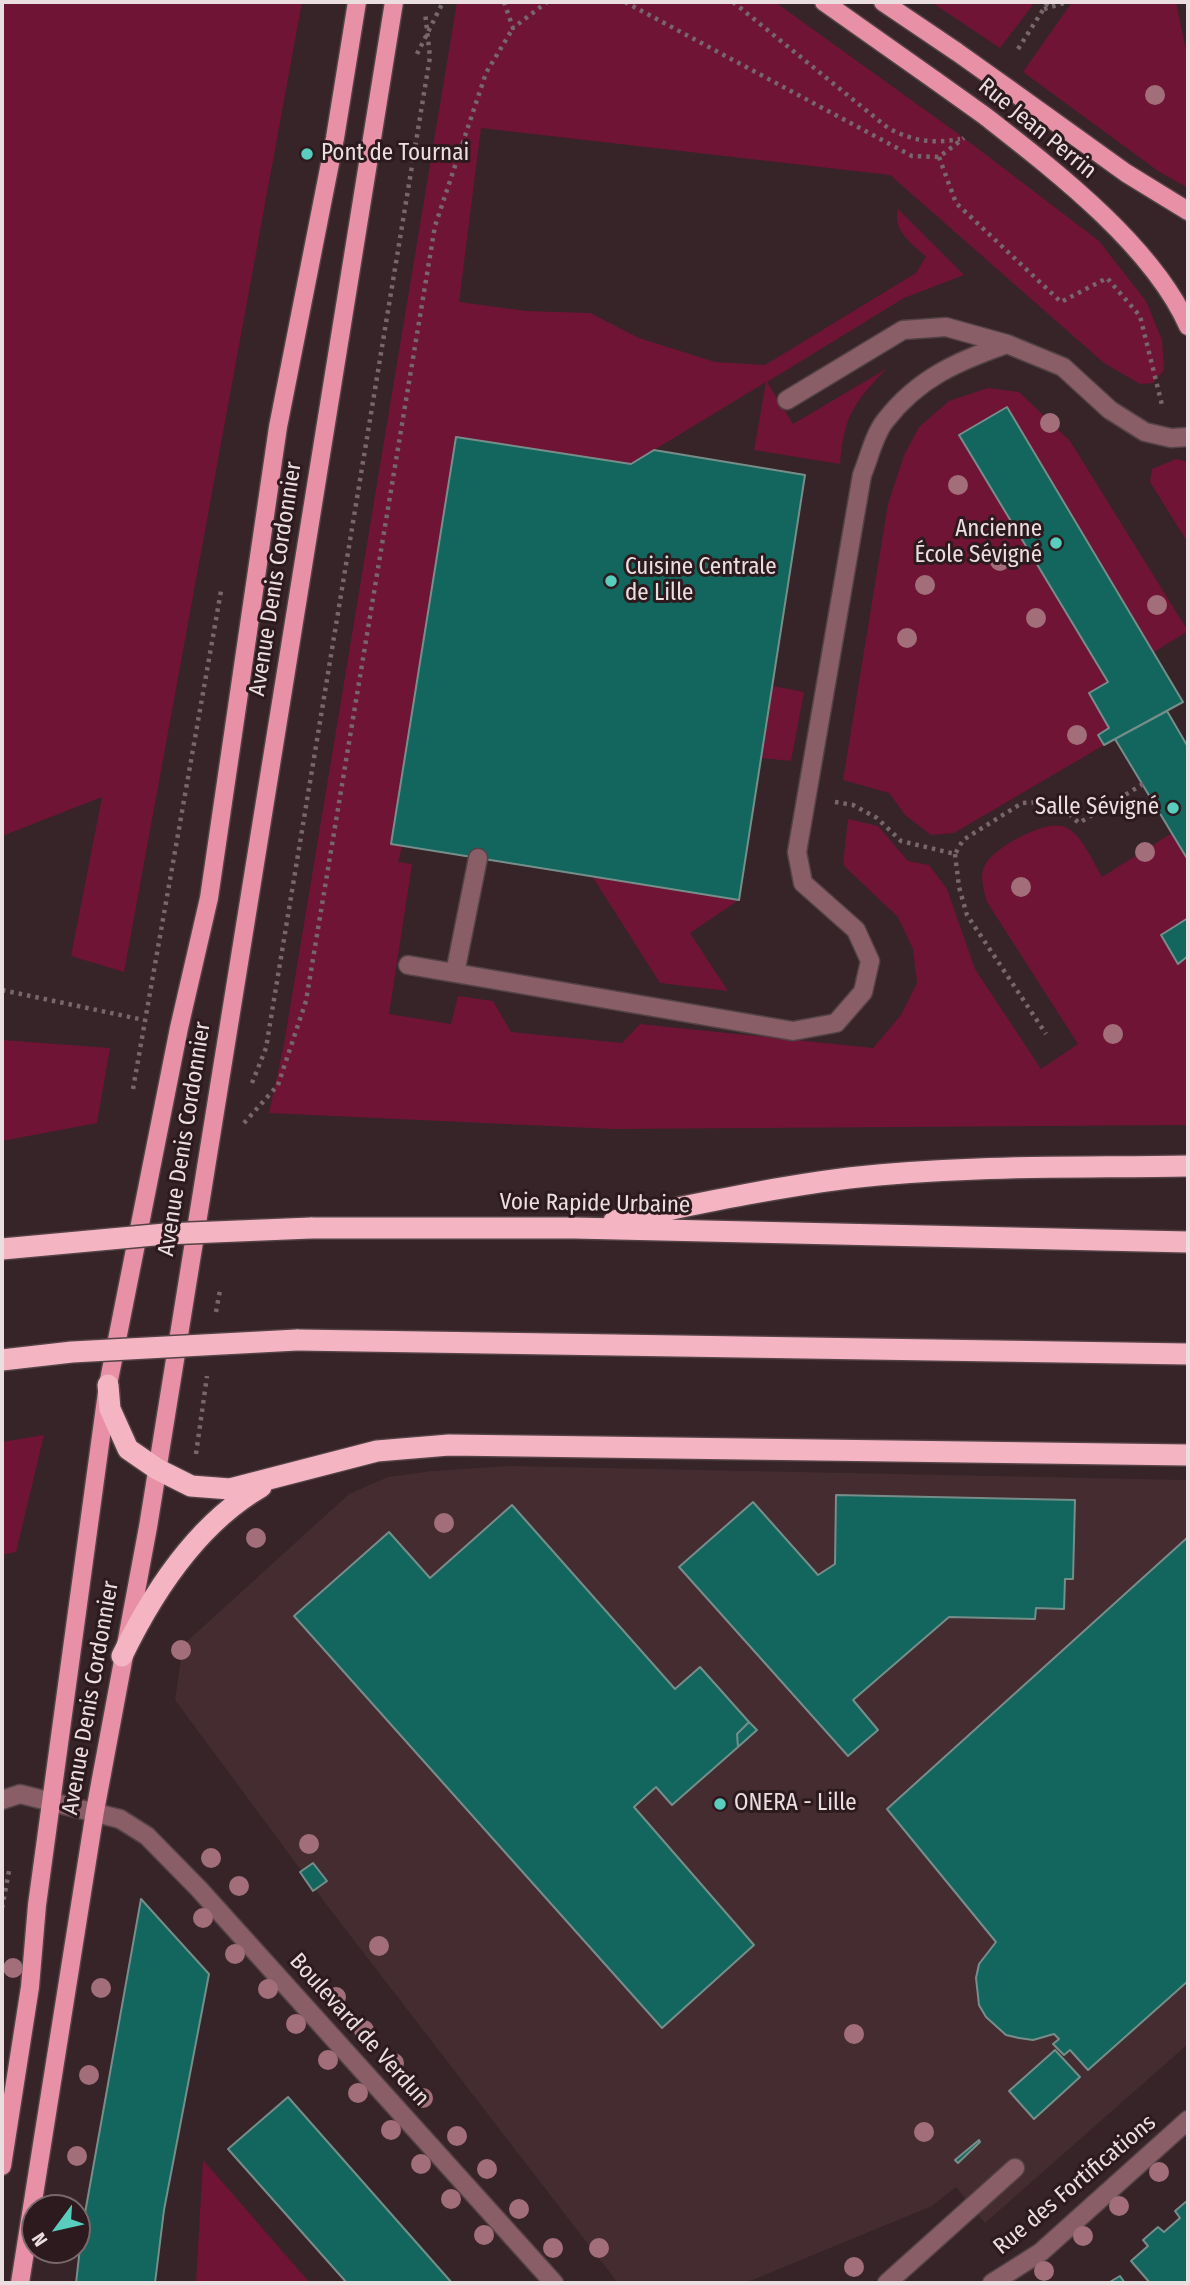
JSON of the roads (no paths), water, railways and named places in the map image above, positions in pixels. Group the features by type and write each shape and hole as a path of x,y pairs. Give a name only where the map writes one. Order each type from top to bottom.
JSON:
{"highway":[{"path":"574,1228 762,1191 850,1178 947,1170 1188,1166"},
{"name":"Voie Rapide Urbaine","path":"2,1249 164,1234 311,1228 574,1228 1188,1242"},
{"path":"2,1360 72,1352 297,1340 1188,1354"},
{"path":"108,1385 110,1409 128,1449 157,1469 191,1486 230,1489 377,1451 498,1443 1188,1455"},
{"path":"122,1656 140,1619 192,1546 245,1496 272,1480"}],"main road":[{"name":"Avenue Denis Cordonnier","path":"2,2166 30,1987 37,1905 108,1385 179,1028 209,898 278,427 335,138 357,2"},
{"name":"Avenue Denis Cordonnier","path":"20,2283 95,1811 157,1469 394,2"},
{"name":"Rue Jean Perrin","path":"824,2 985,116 1046,164 1109,223 1163,285 1188,326"},
{"name":"Rue Jean Perrin","path":"883,2 1126,173 1188,211"}],"street":[{"path":"787,400 903,330 946,327 1007,344 1063,368 1110,410 1145,432 1179,438"},
{"path":"408,965 793,1031 836,1023 863,992 870,961 856,930 803,883 797,852 862,475 884,422 918,387 954,363 1007,344"},
{"path":"455,973 478,858"},
{"name":"Boulevard de Verdun","path":"2,1800 20,1794 95,1811 120,1819 146,1836 200,1889 554,2283"},
{"name":"Rue des Fortifications","path":"992,2283 1041,2252 1188,2120"},
{"path":"887,2283 1015,2168"}],"place":[{"name":"Pont de Tournai","path":"307,154"},
{"name":"Ancienne École Sévigné","path":"1056,543"},
{"name":"Cuisine Centrale de Lille","path":"611,581"},
{"name":"Salle Sévigné","path":"1173,808"},
{"name":"ONERA - Lille","path":"720,1804"}]}
